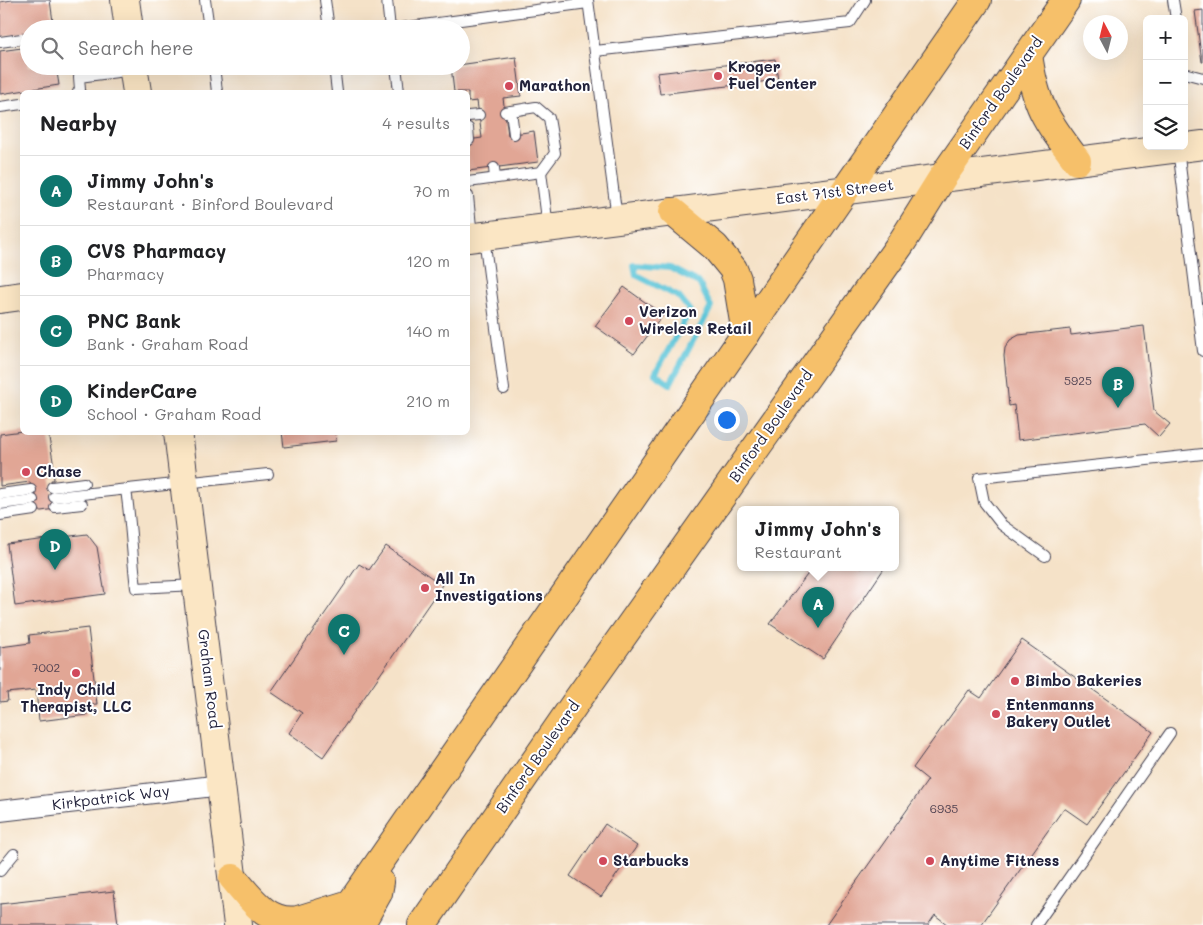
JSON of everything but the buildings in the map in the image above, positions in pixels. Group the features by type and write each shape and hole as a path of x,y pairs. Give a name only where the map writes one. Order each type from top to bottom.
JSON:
{"main road":[{"path":"123,20 125,0"},
{"path":"233,878 256,905 278,919 289,921 349,918 385,854 977,0"},
{"name":"Binford Boulevard","path":"422,925 584,691 902,242 942,178 1066,0"},
{"path":"1028,54 1034,91 1048,124 1077,160"},
{"name":"East 71st Street","path":"475,237 1190,146"},
{"path":"673,212 715,247 733,269 737,279 746,334"},
{"path":"0,299 20,296"},
{"name":"Graham Road","path":"178,435 238,925"}],"street":[{"name":"Kirkpatrick Way","path":"0,811 222,785"}],"lane":[{"path":"205,0 208,20"},
{"path":"325,0 328,20"},
{"path":"386,0 390,20"},
{"path":"595,51 850,23 865,0"},
{"path":"1175,15 1173,0 1177,0"},
{"path":"457,20 588,2 618,219"},
{"path":"0,42 20,39"},
{"path":"1188,74 1203,78"},
{"path":"215,75 217,90"},
{"path":"335,75 337,90"},
{"path":"397,75 399,90"},
{"path":"80,90 79,77 135,76"},
{"path":"0,107 20,104"},
{"path":"471,181 494,172 519,175 540,172 555,153 549,118 536,107 508,112 514,134"},
{"path":"470,116 479,115"},
{"path":"1190,146 1203,351"},
{"path":"517,164 519,175"},
{"path":"471,181 473,170"},
{"path":"540,172 548,228"},
{"path":"470,208 504,388"},
{"path":"1045,556 1002,525 984,502 979,478 1203,454"},
{"path":"82,504 54,497 85,488 126,490 268,474"},
{"path":"126,490 132,533 130,544 136,588 197,585"},
{"path":"0,494 33,500"},
{"path":"0,504 33,500"},
{"path":"0,515 33,500"},
{"path":"1036,925 1170,732"},
{"path":"0,871 14,854"}],"waterway":[{"path":"634,265 670,268 699,283 711,307 670,384 655,374 690,311 679,297 636,275 634,265"}],"place":[{"name":"Kroger Fuel Center","path":"718,76"},
{"name":"Marathon","path":"509,86"},
{"name":"Verizon Wireless Retail","path":"629,321"},
{"name":"CVS Pharmacy","path":"1118,408"},
{"name":"Chase","path":"26,472"},
{"name":"KinderCare","path":"55,570"},
{"name":"All In Investigations","path":"425,588"},
{"name":"Jimmy John's","path":"818,628"},
{"name":"PNC Bank","path":"344,655"},
{"name":"Indy Child Therapist, LLC","path":"76,673"},
{"name":"Bimbo Bakeries","path":"1015,681"},
{"name":"Entenmanns Bakery Outlet","path":"996,714"},
{"name":"Starbucks","path":"603,861"},
{"name":"Anytime Fitness","path":"930,861"}]}
